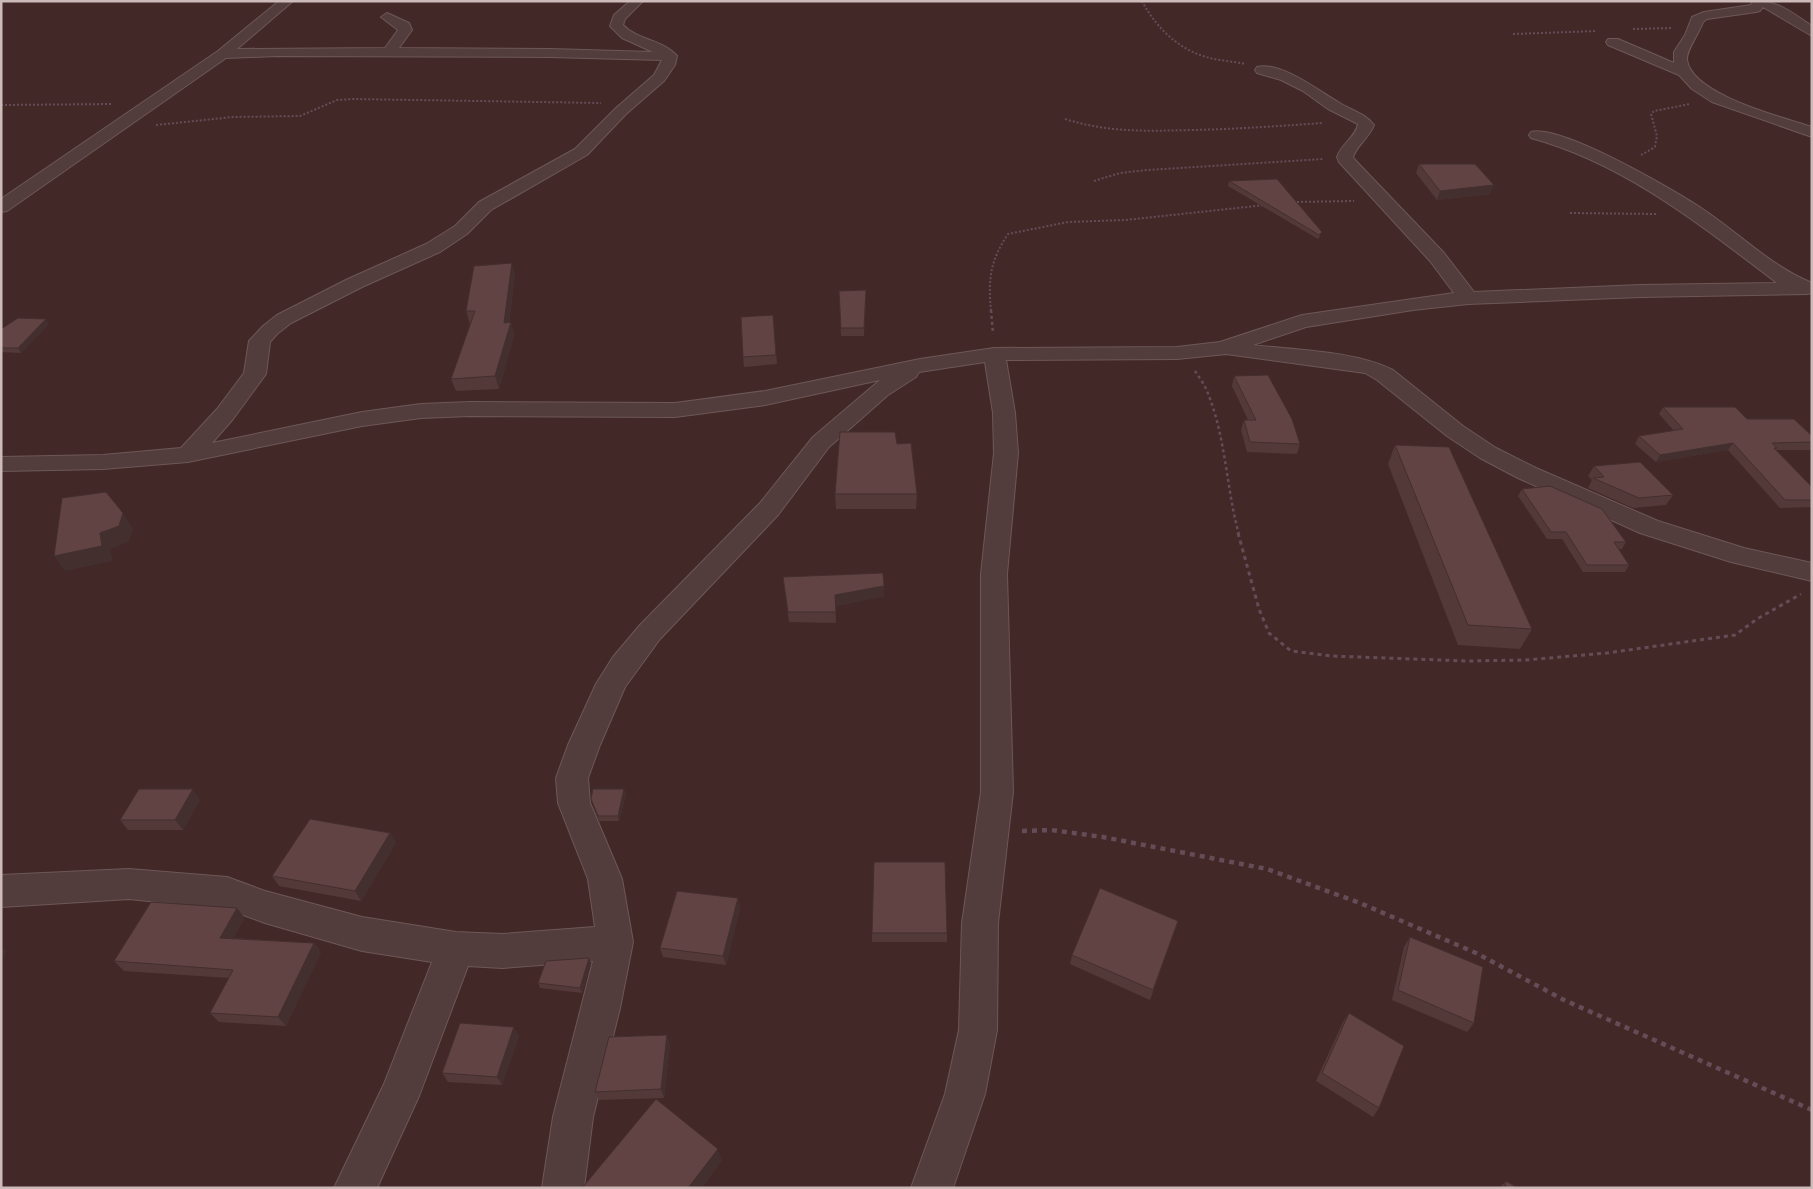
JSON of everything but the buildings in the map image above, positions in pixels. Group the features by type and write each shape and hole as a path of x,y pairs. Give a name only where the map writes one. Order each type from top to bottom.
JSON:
{"street":[{"path":"1,207 223,54 287,1"},
{"path":"638,1 619,18 616,26 619,31 654,46 670,56"},
{"path":"1812,32 1787,15 1760,1 1756,8 1704,16 1697,20 1693,34 1681,52 1680,64 1684,72 1703,92 1717,99 1812,132"},
{"path":"387,17 404,26 405,30 389,53"},
{"path":"1613,42 1684,72"},
{"path":"223,54 276,52 550,53 670,56"},
{"path":"188,455 225,414 254,374 260,341 270,330 284,319 354,283 433,248 461,230 485,206 581,152 659,78 668,65 670,56"},
{"path":"1262,70 1286,77 1308,88 1333,106 1363,121 1366,125 1364,136 1347,148 1345,157 1437,257 1468,298"},
{"path":"1538,135 1572,146 1620,168 1697,213 1767,268 1785,279 1809,288"},
{"path":"1223,348 1302,320 1468,298 1641,291 1809,288"},
{"path":"1,464 103,462 188,455 362,419 421,411 480,409 675,410 765,398 920,365 994,354 1177,353 1223,348 1349,363 1372,368 1385,375 1455,431 1488,453 1527,473 1649,527 1810,581"},
{"path":"932,1188 965,1094 978,1030 980,923 997,792 994,574 1006,453 1004,413 994,354"},
{"path":"563,1188 573,1117 601,1008 615,942 605,879 574,804 572,778 611,684 623,665 650,632 770,509 821,442 880,390 920,365"},
{"path":"1,891 56,890 129,884 227,893 265,907 362,934 456,949 502,951 615,942"},
{"path":"355,1188 399,1096 456,949"}],"path":[{"path":"1142,1 1146,10 1180,45 1209,58 1244,64 1262,70"},
{"path":"152,126 205,119 300,116 337,100 353,99 632,103"},
{"path":"1620,168 1655,147 1657,136 1651,114 1654,111 1717,99"},
{"path":"1,105 148,104"},
{"path":"1065,119 1088,127 1128,133 1252,129 1363,121"},
{"path":"1094,181 1107,176 1128,172 1185,166 1345,157"},
{"path":"1286,203 1346,201 1386,203"},
{"path":"994,354 988,285 996,250 1008,234 1068,222 1126,220 1270,204"},
{"path":"1570,214 1697,213"},
{"path":"1177,353 1194,369 1207,390 1224,452 1234,518 1259,609 1269,633 1291,651 1331,656 1467,661 1526,660 1607,653 1735,635 1810,581"},
{"path":"992,832 1051,830 1103,837 1267,869 1360,903 1476,953 1564,1000 1776,1096 1812,1110"}]}
